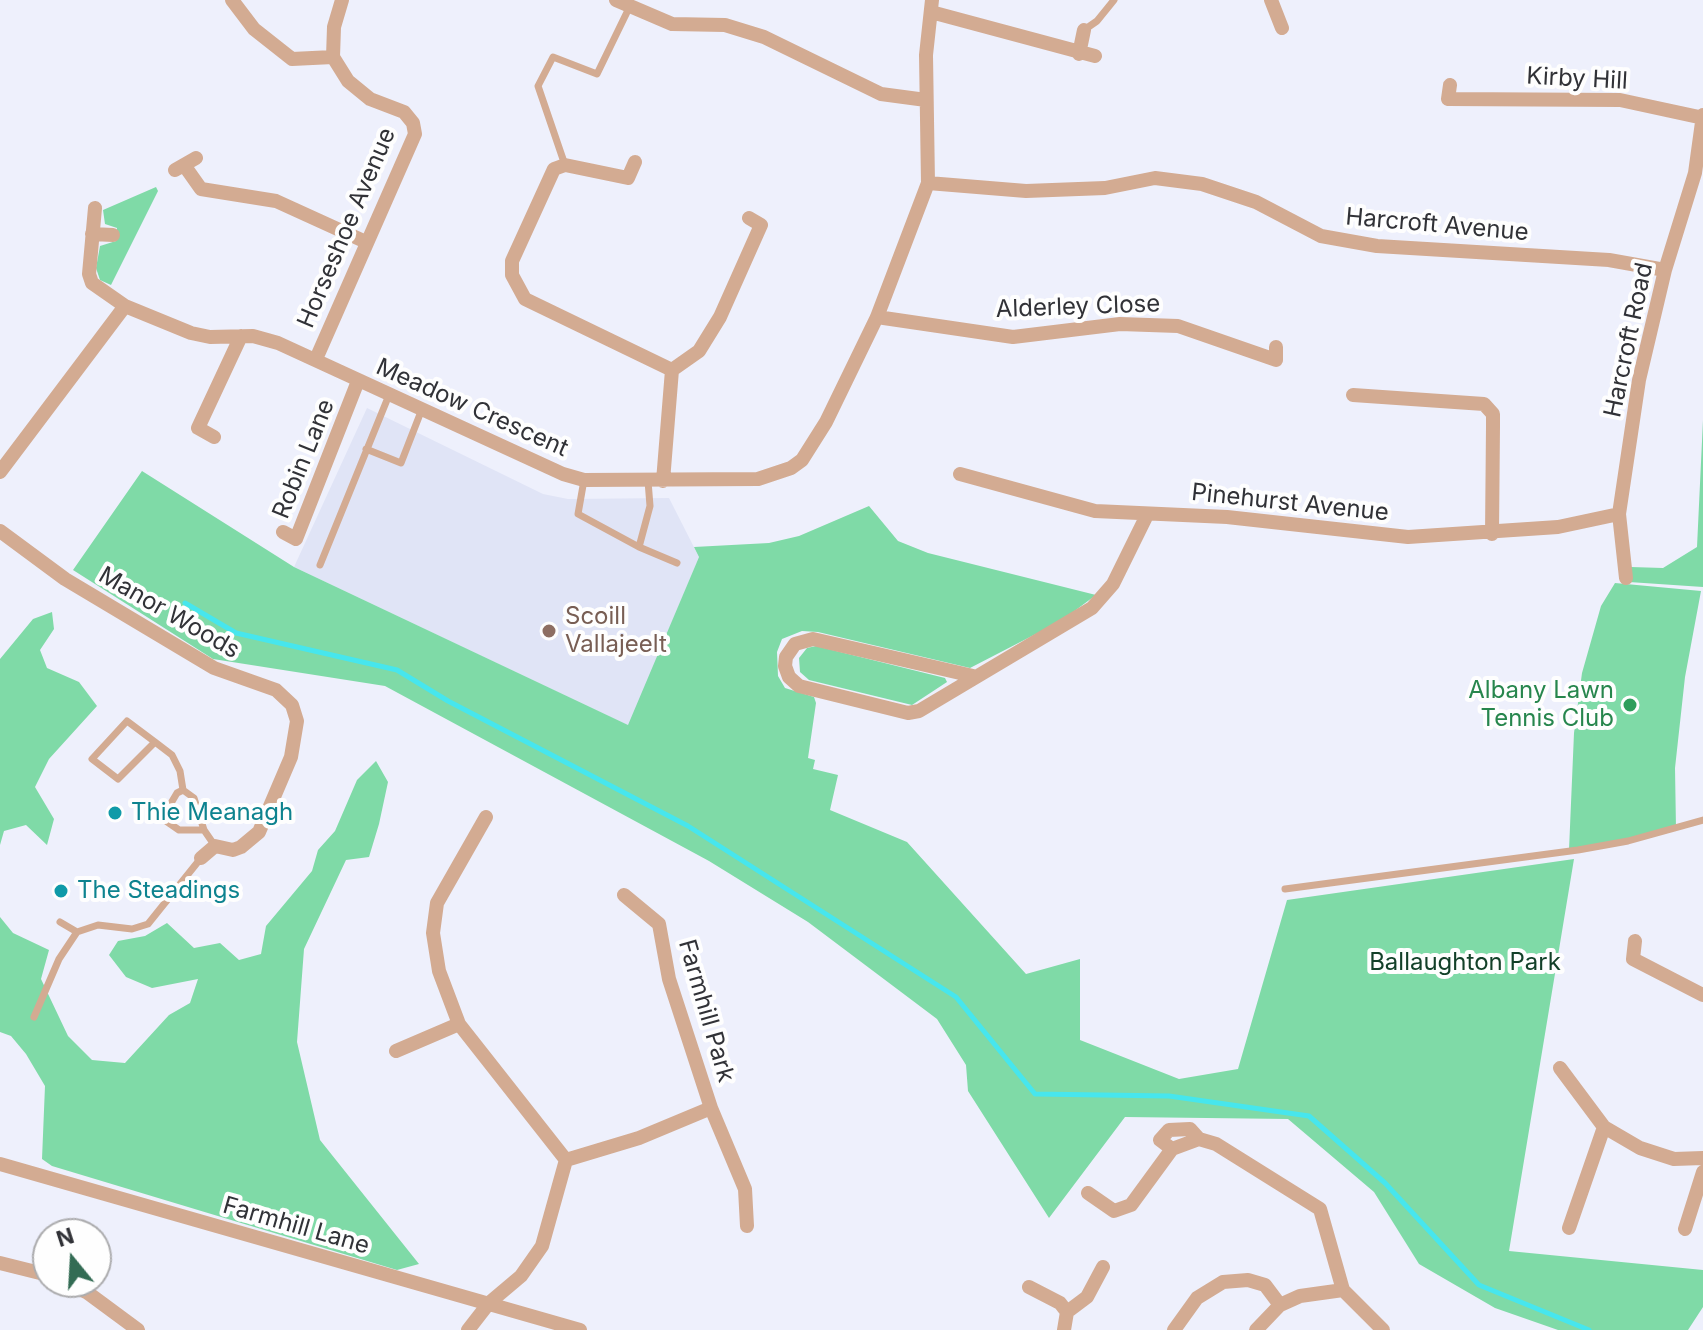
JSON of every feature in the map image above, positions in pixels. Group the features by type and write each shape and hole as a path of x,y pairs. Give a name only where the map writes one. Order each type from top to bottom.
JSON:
{"street":[{"path":"232,0 254,29 292,59 333,57 334,27 342,0"},
{"path":"616,0 672,24 725,25 764,37 881,94 926,100"},
{"path":"1271,0 1282,28"},
{"path":"931,6 1079,54 1095,56"},
{"name":"Meadow Crescent","path":"95,208 89,274 92,283 125,306 191,333 241,336 278,343 563,474 584,480 758,479 802,460 826,422 877,317 928,183 926,100 931,6"},
{"path":"1079,54 1084,30"},
{"name":"Horseshoe Avenue","path":"316,359 415,134 413,123 404,112 370,99 348,81 333,57"},
{"name":"Kirby Hill","path":"1448,98 1620,100 1703,116"},
{"name":"Harcroft Road","path":"1626,578 1619,514 1639,380 1665,270 1695,173 1703,116"},
{"path":"635,162 626,184 565,165 554,169 547,178 512,261 517,287 525,299 672,370"},
{"path":"185,165 201,189 276,201 366,242"},
{"name":"Harcroft Avenue","path":"928,183 1026,191 1105,188 1155,178 1202,184 1256,202 1321,236 1377,246 1609,260 1665,270"},
{"path":"655,481 672,370 699,351 720,317 761,225 749,218"},
{"path":"92,234 113,235"},
{"path":"0,472 125,306"},
{"name":"Alderley Close","path":"877,317 1013,337 1120,324 1178,326 1276,360"},
{"path":"198,428 241,336"},
{"name":"Robin Lane","path":"283,532 296,539 358,381"},
{"path":"1353,395 1484,404 1493,414 1492,534"},
{"path":"182,422 214,437"},
{"name":"Pinehurst Avenue","path":"960,474 1081,508 1147,515 1227,517 1408,537 1492,534 1558,527 1619,514"},
{"path":"973,676 813,639 795,644 786,657 785,666 789,677 799,686 908,713 919,711 973,676 1092,608 1113,584 1147,515"},
{"name":"Manor Woods","path":"0,531 65,579 214,668 276,690 292,705 297,721 291,757 259,832 241,847 233,850 215,846 201,858"},
{"path":"468,1330 489,1303 521,1276 542,1246 566,1160 459,1024 439,971 433,933 437,903 486,817"},
{"name":"Farmhill Park","path":"624,895 659,924 669,979 711,1108 745,1189 747,1226"},
{"path":"1635,941 1628,961 1703,995"},
{"path":"396,1051 459,1024"},
{"path":"1560,1068 1604,1127 1640,1148 1674,1159 1703,1158"},
{"name":"Farmhill Park","path":"566,1160 639,1138 711,1108"},
{"path":"1569,1228 1604,1127"},
{"path":"1088,1193 1114,1211 1131,1205 1172,1149 1199,1139 1216,1144 1320,1209 1343,1290 1383,1330"},
{"name":"Farmhill Lane","path":"0,1164 580,1330"},
{"path":"1685,1229 1703,1172"},
{"path":"0,1263 32,1271"},
{"path":"1064,1330 1067,1312 1087,1297 1103,1267"},
{"path":"1174,1330 1197,1298 1223,1282 1248,1280 1265,1285 1280,1305"},
{"path":"1029,1287 1060,1303 1067,1312"},
{"path":"1256,1330 1280,1305 1300,1296 1343,1290"},
{"path":"95,1298 138,1330"}],"lane":[{"path":"1084,30 1097,21 1114,0"},
{"path":"565,165 538,86 553,57 597,74 630,6"},
{"path":"320,565 389,395"},
{"path":"366,449 401,463 422,409"},
{"path":"584,480 578,514 639,547 677,563"},
{"path":"639,547 655,481"},
{"path":"155,742 118,779 92,759 127,721 155,742 172,755 180,771 183,790 194,798 204,830 215,846"},
{"path":"183,790 177,793 164,815 166,821 179,830 204,830"},
{"path":"1285,889 1578,850 1628,841 1703,820"},
{"name":"Manor Woods","path":"77,932 98,925 132,929 148,924 201,858"},
{"path":"34,1017 59,959 77,932 60,922"}],"shaded area":[{"name":"Scoill Vallajeelt","path":"367,408 543,494 568,499 669,498 699,557 629,726 294,567"}],"green space":[{"path":"156,187 158,191 111,285 100,280 96,268 100,246 116,241 117,228 105,224 103,210"},
{"path":"1703,420 1703,587 1629,582 1631,567 1663,568 1697,547"},
{"name":"Ballaughton Park","path":"142,471 294,567 628,725 699,557 694,547 769,543 799,536 869,506 898,541 928,553 1096,595 1061,621 970,668 818,632 802,631 782,639 777,652 778,676 785,688 814,697 816,703 808,758 815,760 813,769 838,775 830,810 907,842 1026,974 1080,959 1080,1040 1179,1079 1238,1069 1287,900 1574,859 1509,1251 1703,1270 1703,1307 1688,1330 1558,1330 1495,1308 1419,1264 1374,1192 1288,1119 1125,1117 1049,1218 968,1091 966,1065 937,1019 808,922 709,861 385,686 213,659 73,570"},
{"name":"Albany Lawn Tennis Club","path":"1615,583 1701,591 1685,677 1675,768 1676,829 1569,850 1574,733 1582,673 1601,606"},
{"path":"52,612 54,629 40,650 47,668 79,682 97,706 49,759 35,787 54,819 47,845 26,825 4,831 0,845 0,659 33,619"},
{"path":"816,646 945,678 947,682 912,705 809,680 800,672 799,658 807,648"},
{"path":"376,761 388,782 379,824 369,857 346,860 304,949 297,1042 320,1140 419,1264 397,1270 52,1166 42,1159 45,1086 11,1036 0,1032 0,917 13,933 49,950 41,979 68,1036 92,1060 125,1063 169,1015 190,1003 198,979 152,988 126,977 109,955 118,941 145,936 167,923 194,948 220,943 239,960 261,954 266,926 312,871 318,850 335,831 357,780"}],"waterway":[{"path":"185,603 236,633 397,670 448,701 688,826 956,997 1035,1094 1169,1096 1309,1116 1385,1183 1479,1285 1589,1330"}],"place":[{"name":"Scoill Vallajeelt","path":"549,631"},
{"name":"Albany Lawn Tennis Club","path":"1630,705"},
{"name":"Thie Meanagh","path":"115,813"},
{"name":"The Steadings","path":"61,891"}]}
